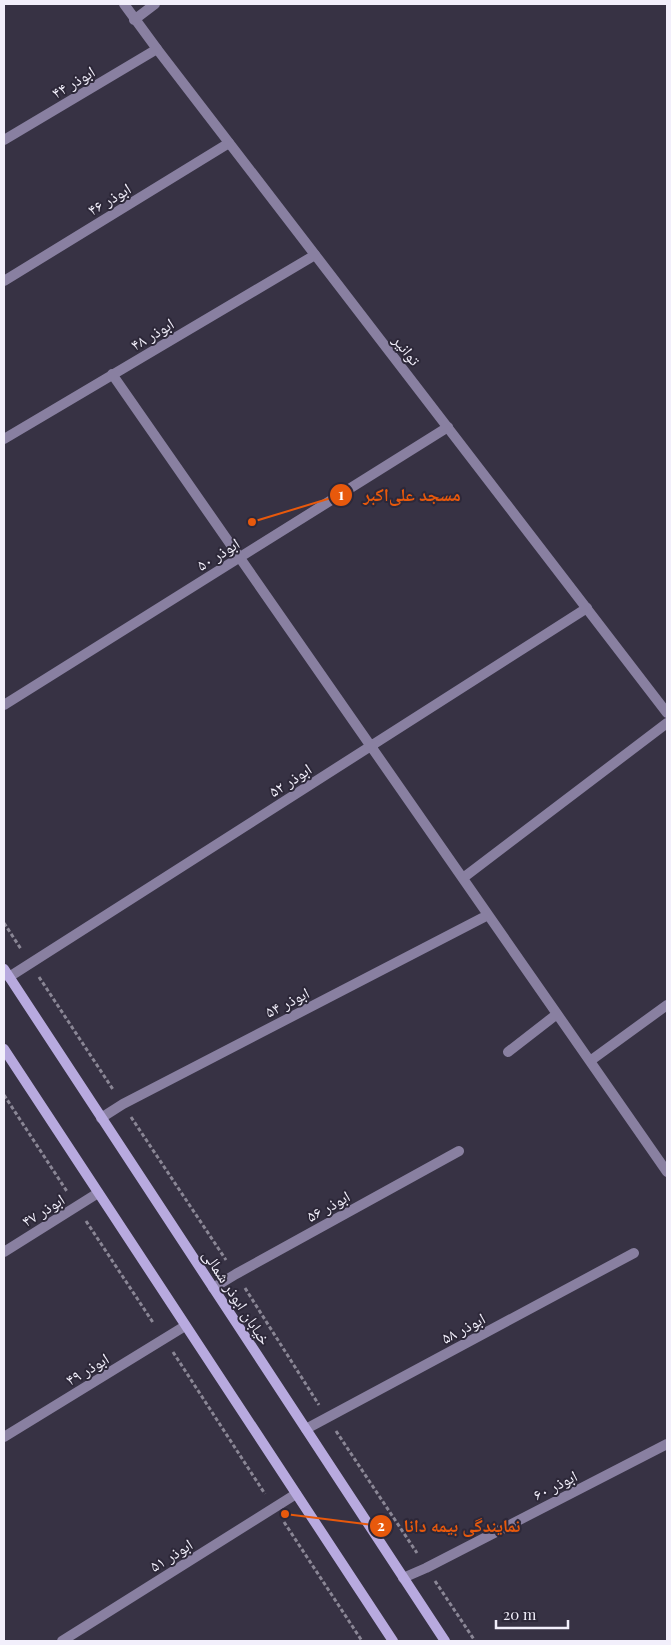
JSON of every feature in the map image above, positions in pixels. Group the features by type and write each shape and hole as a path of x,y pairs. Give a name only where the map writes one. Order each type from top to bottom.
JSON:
{"main road":[{"name":"خیابان ابوذر شمالی","path":"6,973 445,1641"},
{"path":"6,1055 393,1641"}],"street":[{"name":"توانیر","path":"124,4 134,20 667,713"},
{"path":"134,20 155,4"},
{"name":"ابوذر ۴۴","path":"4,140 157,49"},
{"name":"ابوذر ۴۶","path":"4,281 229,143"},
{"name":"ابوذر ۴۸","path":"4,438 315,255"},
{"path":"112,374 667,1172"},
{"name":"ابوذر ۵۰","path":"4,706 448,427"},
{"name":"ابوذر ۵۲","path":"6,973 371,746 586,608"},
{"path":"463,878 667,722"},
{"name":"ابوذر ۵۴","path":"101,1118 122,1104 488,915"},
{"path":"590,1062 667,1005"},
{"path":"508,1052 557,1014"},
{"name":"ابوذر ۵۶","path":"213,1288 459,1151"},
{"name":"ابوذر ۴۷","path":"4,1252 98,1193"},
{"name":"ابوذر ۵۸","path":"306,1429 634,1253"},
{"name":"ابوذر ۴۹","path":"4,1437 185,1326"},
{"name":"ابوذر ۶۰","path":"403,1578 435,1564 667,1444"},
{"name":"ابوذر ۵۱","path":"62,1641 296,1494"}],"path":[{"path":"4,1095 362,1641"}],"place":[{"name":"مسجد علی‌اکبر","path":"252,522"},
{"name":"نمایندگی بیمه دانا","path":"285,1514"}]}
